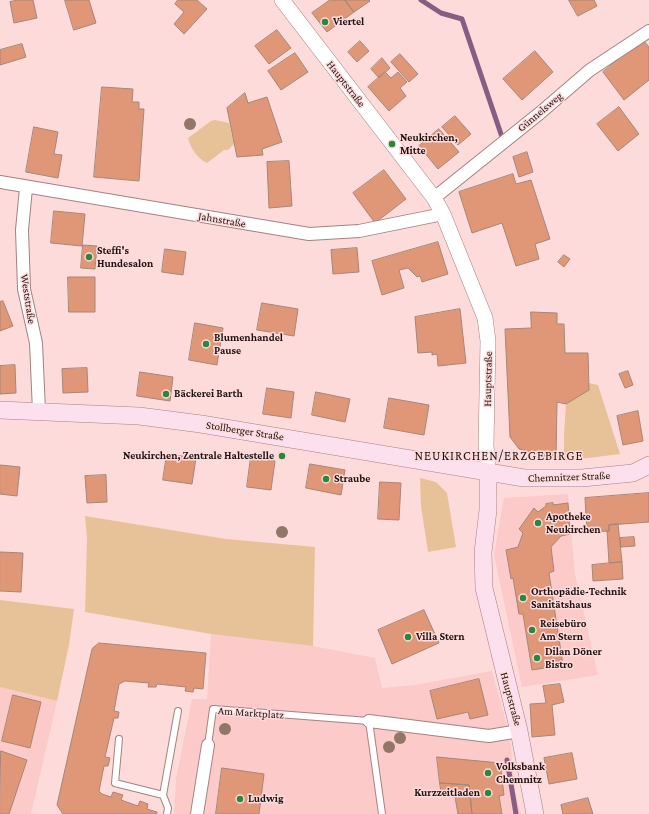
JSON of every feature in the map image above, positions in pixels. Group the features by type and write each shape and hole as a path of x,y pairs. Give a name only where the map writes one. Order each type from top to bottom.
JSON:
{"main road":[{"name":"Stollberger Straße","path":"0,410 39,410 139,416 201,424 488,472"},
{"name":"Chemnitzer Straße","path":"488,472 524,478 582,478 633,473 649,465"},
{"name":"Hauptstraße","path":"488,472 488,510 483,552 484,588 519,731 536,814"}],"street":[{"name":"Hauptstraße","path":"282,0 434,198 443,214 485,318 488,341 486,445 488,472"},
{"name":"Günnelsweg","path":"434,198 540,113 590,70 649,31"},
{"name":"Jahnstraße","path":"0,182 26,188 310,234 359,231 443,214"},
{"name":"Weststraße","path":"26,188 22,230 24,289 36,343 39,410"},
{"name":"Am Marktplatz","path":"369,721 489,736 519,731"},
{"name":"Am Marktplatz","path":"197,814 208,745"}],"lane":[{"name":"Am Marktplatz","path":"208,745 213,709 369,721"},
{"path":"166,814 168,808 163,795 178,712"},
{"path":"369,721 382,814"},
{"path":"120,739 115,783 163,795"}],"shaded area":[{"path":"215,120 229,123 234,144 228,150 224,150 207,163 195,153 188,138 211,121"},
{"path":"589,383 598,385 620,454 564,461 566,404 588,390"},
{"path":"420,478 436,482 447,493 456,547 428,552 421,506"},
{"path":"568,494 575,574 598,675 522,687 494,555 504,498"},
{"path":"85,516 226,539 315,547 313,646 211,634 85,612 87,539"},
{"path":"0,600 74,609 69,645 57,701 0,687"},
{"path":"211,634 313,646 375,658 382,688 415,685 492,671 510,737 515,792 521,814 174,814 176,779 192,699 207,699"},
{"path":"0,687 57,701 31,814 0,814"}],"building":[{"path":"18,0 33,0 37,18 14,23 10,2"},
{"path":"65,0 89,0 96,23 74,30"},
{"path":"178,0 197,0 207,9 184,34 174,24 184,12 175,4"},
{"path":"330,0 345,0 354,12 327,32 312,13"},
{"path":"345,0 369,0 370,1 354,12"},
{"path":"569,0 594,0 597,6 578,16"},
{"path":"277,30 291,48 269,64 255,46"},
{"path":"643,40 649,47 649,80 624,100 603,72"},
{"path":"360,41 369,51 357,62 348,52"},
{"path":"22,44 26,57 0,65 0,50"},
{"path":"535,51 553,72 522,100 503,79"},
{"path":"295,53 308,72 281,90 268,71"},
{"path":"400,54 418,74 409,82 391,62"},
{"path":"382,58 390,68 379,78 371,69"},
{"path":"385,72 391,78 398,72 407,82 400,88 406,96 389,111 368,87"},
{"path":"102,87 133,89 132,102 139,102 139,109 144,109 139,181 94,177"},
{"path":"245,93 248,103 267,97 282,142 262,149 263,155 237,157 227,108"},
{"path":"619,107 639,134 618,151 597,124"},
{"path":"455,116 471,134 458,145 442,127"},
{"path":"34,127 58,132 54,154 62,155 58,178 26,172"},
{"path":"439,129 459,152 438,169 419,146"},
{"path":"527,152 533,172 519,177 513,157"},
{"path":"289,161 292,206 269,208 267,162"},
{"path":"384,170 406,199 375,223 353,193"},
{"path":"513,174 516,184 531,180 550,239 535,244 539,259 516,266 502,223 472,233 459,192"},
{"path":"54,211 85,214 82,246 51,243"},
{"path":"438,242 448,274 422,282 420,276 417,277 408,268 399,270 404,288 382,295 372,261"},
{"name":"Steffi's Hundesalon","path":"83,245 97,246 95,269 81,268"},
{"path":"357,248 359,272 333,274 331,250"},
{"path":"165,249 186,252 183,275 162,272"},
{"path":"564,255 570,259 564,267 558,262"},
{"path":"68,277 95,277 95,312 69,312"},
{"path":"3,301 13,326 0,331 0,302"},
{"path":"262,303 298,309 294,336 257,330"},
{"path":"460,309 466,363 438,366 437,354 432,355 432,352 418,353 415,317"},
{"path":"531,312 557,313 557,324 564,324 565,353 588,353 589,390 566,404 557,402 556,459 519,449 510,437 505,329 531,328"},
{"name":"Blumenhandel Pause","path":"195,323 223,328 217,365 189,360"},
{"path":"15,365 16,393 0,394 0,366"},
{"path":"87,368 88,392 63,393 62,369"},
{"path":"628,371 633,385 625,388 619,374"},
{"path":"140,372 173,377 170,401 137,396"},
{"path":"267,388 294,392 291,418 263,414"},
{"path":"316,392 350,399 345,422 312,415"},
{"path":"389,398 429,405 424,435 384,428"},
{"path":"638,411 643,441 623,445 617,416"},
{"path":"167,454 196,458 192,484 163,480"},
{"path":"251,457 275,461 271,490 247,487"},
{"name":"Straube","path":"310,464 345,470 341,495 306,488"},
{"path":"0,465 20,467 17,496 0,494"},
{"path":"106,475 107,502 87,503 85,476"},
{"path":"380,482 401,483 399,520 378,519"},
{"path":"649,493 649,522 609,525 609,531 587,532 585,498"},
{"path":"553,503 553,505 568,503 570,534 561,536 551,547 554,571 549,573 563,665 532,670 523,614 519,614 513,578 511,579 506,550 518,547 523,533 519,529 534,508 538,512 546,506 546,504"},
{"path":"618,524 622,562 609,563 607,531 609,531 609,525"},
{"path":"634,537 635,546 621,547 620,538"},
{"path":"0,552 23,553 21,592 0,591"},
{"path":"622,562 623,579 593,581 592,565"},
{"name":"Villa Stern","path":"424,610 439,643 392,664 378,630"},
{"path":"99,643 206,653 203,689 194,688 193,692 185,691 186,687 157,684 156,687 148,687 149,683 125,681 119,684 114,711 119,712 118,718 114,718 105,757 110,758 108,766 104,766 99,791 102,794 111,797 113,792 123,795 121,800 138,806 140,801 148,804 147,809 157,812 157,814 63,814 57,805 92,649"},
{"path":"479,679 488,715 470,719 468,712 437,719 430,691"},
{"path":"560,684 564,702 552,705 555,735 532,737 530,704 546,703 543,686"},
{"path":"13,695 41,702 30,748 2,741"},
{"path":"1,751 27,760 9,814 0,814"},
{"path":"572,753 577,779 549,784 544,758"},
{"path":"437,757 500,763 504,795 499,796 502,814 472,814 469,785 440,783"},
{"path":"222,768 264,774 259,814 216,814"},
{"path":"440,783 469,785 472,814 458,814 455,797 442,796"},
{"path":"588,798 593,814 563,814 561,805"}],"waterway":[{"path":"421,0 441,13 462,19 503,140"},
{"path":"507,760 516,814"}],"place":[{"name":"Viertel","path":"325,22"},
{"name":"Neukirchen, Mitte","path":"392,144"},
{"name":"Steffi's Hundesalon","path":"89,257"},
{"name":"Blumenhandel Pause","path":"206,344"},
{"name":"Bäckerei Barth","path":"166,394"},
{"name":"Neukirchen, Zentrale Haltestelle","path":"282,456"},
{"name":"Straube","path":"326,479"},
{"name":"Apotheke Neukirchen","path":"538,523"},
{"name":"Orthopädie-Technik Sanitätshaus","path":"523,598"},
{"name":"Reisebüro Am Stern","path":"532,630"},
{"name":"Villa Stern","path":"408,637"},
{"name":"Dilan Döner Bistro","path":"537,658"},
{"name":"Volksbank Chemnitz","path":"488,773"},
{"name":"Kurzzeitladen","path":"488,793"},
{"name":"Ludwig","path":"240,799"}],"district":[{"name":"NEUKIRCHEN/ERZGEBIRGE","path":"499,456"}]}
